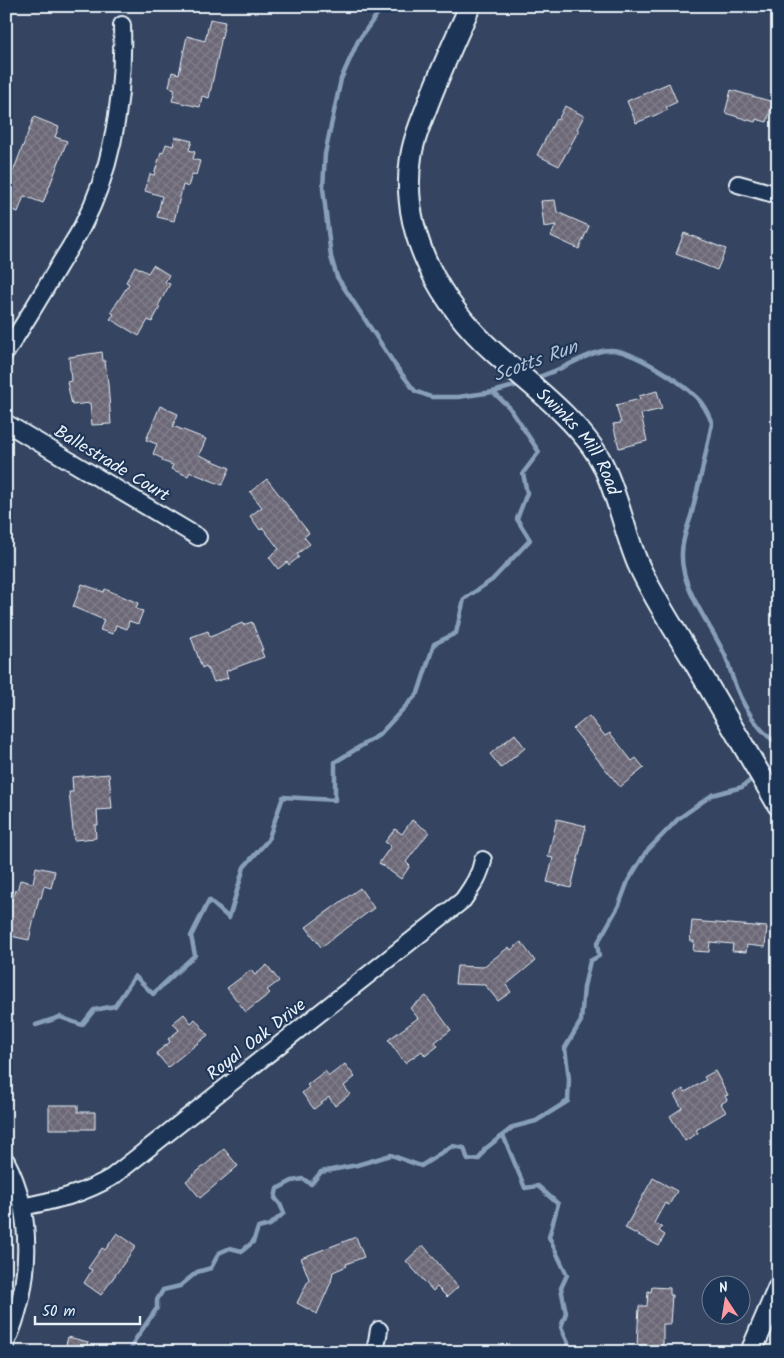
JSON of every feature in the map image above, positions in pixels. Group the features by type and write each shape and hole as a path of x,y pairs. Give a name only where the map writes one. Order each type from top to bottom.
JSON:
{"street":[{"name":"Swinks Mill Road","path":"470,6 434,88 418,129 411,156 410,205 415,231 424,255 434,278 460,317 571,422 590,444 602,463 638,564 675,631 778,805"},
{"path":"6,352 83,225 100,186 112,147 120,104 123,61 122,25"},
{"path":"738,184 778,195"},
{"name":"Ballestrade Court","path":"6,423 198,537"},
{"name":"Royal Oak Drive","path":"22,1207 69,1197 86,1191 112,1177 463,900 474,886 483,860"},
{"path":"6,1161 18,1189 26,1232 24,1280 18,1312 6,1343"},
{"path":"752,1352 778,1289"},
{"path":"375,1352 379,1330"}],"building":[{"path":"210,19 225,22 209,98 202,96 200,107 172,101 175,89 169,87 172,72 179,74 187,36 205,41"},
{"path":"669,83 677,102 666,107 668,110 636,123 627,101"},
{"path":"731,90 773,102 767,122 756,119 755,122 725,113"},
{"path":"565,106 584,116 577,129 579,130 559,166 537,155"},
{"path":"34,117 59,127 55,137 67,141 43,203 24,196 18,212 6,207 6,190"},
{"path":"175,137 192,141 189,150 195,152 193,159 200,161 196,175 192,174 188,187 183,185 174,221 157,217 162,196 145,191 150,174 154,175 161,152 163,153 166,144 173,146"},
{"path":"555,200 557,212 589,226 579,249 551,236 556,225 544,227 541,201"},
{"path":"684,233 726,249 717,270 676,254"},
{"path":"153,265 169,275 165,282 170,284 152,322 148,320 139,336 110,319 114,314 111,312 129,284 126,282 135,266 148,273"},
{"path":"102,352 108,384 111,424 92,425 90,403 72,405 67,382 71,381 69,357"},
{"path":"657,391 662,409 641,414 647,441 619,448 613,424 621,423 616,405 640,399 639,396"},
{"path":"160,406 178,414 173,426 206,439 199,455 230,468 222,485 190,472 188,476 171,469 173,465 162,461 163,459 153,454 157,444 146,440"},
{"path":"267,479 309,533 304,537 310,544 297,554 299,557 289,565 287,562 278,569 269,557 279,549 263,528 260,530 250,516 262,507 250,492"},
{"path":"82,584 104,592 105,589 138,603 136,609 143,611 138,624 129,621 127,629 116,625 113,634 100,630 104,620 73,607"},
{"path":"252,622 264,657 226,671 228,678 214,682 206,666 202,668 191,637 208,631 210,637 242,623 243,625"},
{"path":"589,716 605,736 610,733 632,761 636,758 644,768 620,787 573,729"},
{"path":"515,734 525,748 501,768 490,754"},
{"path":"109,774 112,809 97,810 98,825 95,825 96,838 74,840 69,792 73,792 72,777"},
{"path":"557,819 586,826 571,888 547,882 553,858 548,857"},
{"path":"412,820 429,832 406,862 410,866 401,879 379,863 391,846 385,842 395,829 402,834"},
{"path":"36,867 55,871 51,888 44,886 41,898 39,898 29,940 6,935 10,913 7,912 10,900 12,900 15,890 17,891 20,880 33,883"},
{"path":"360,888 374,908 321,947 306,927"},
{"path":"692,921 767,927 765,947 747,945 746,952 732,951 733,944 710,942 709,952 693,951 694,941 690,941"},
{"path":"521,942 535,961 506,985 511,992 498,1001 485,985 455,984 457,966 483,967 509,947 511,950"},
{"path":"267,965 279,981 267,990 270,993 246,1012 227,988 251,970 255,975"},
{"path":"426,996 451,1030 435,1042 438,1046 425,1056 422,1051 405,1063 388,1040 418,1018 410,1008"},
{"path":"184,1014 191,1023 195,1019 208,1035 168,1067 156,1053 170,1042 168,1039 179,1030 173,1023"},
{"path":"345,1064 355,1077 344,1086 350,1094 335,1106 329,1097 314,1109 302,1093 309,1087 307,1085 325,1071 329,1076"},
{"path":"715,1071 728,1095 725,1096 727,1100 721,1104 726,1112 696,1130 698,1133 685,1141 670,1116 682,1108 674,1095 683,1089 685,1092 706,1080 704,1077"},
{"path":"49,1105 78,1105 78,1112 95,1112 95,1129 49,1129"},
{"path":"224,1149 238,1166 200,1198 186,1181"},
{"path":"653,1178 677,1191 669,1205 665,1203 654,1223 662,1227 659,1231 665,1235 659,1246 625,1228"},
{"path":"117,1233 136,1246 101,1295 84,1283 92,1270 88,1268 102,1248 105,1250"},
{"path":"356,1237 364,1257 346,1264 347,1266 333,1272 331,1282 317,1314 297,1303 309,1279 301,1258"},
{"path":"423,1245 458,1287 447,1297 437,1287 433,1291 406,1261"},
{"path":"652,1287 670,1288 670,1295 672,1295 670,1324 663,1324 663,1345 637,1345 639,1306 647,1306 648,1291 651,1292"},
{"path":"68,1337 88,1342 85,1352 64,1352"}],"waterway":[{"name":"Scotts Run","path":"383,6 358,41 341,79 325,154 323,188 331,257 337,277 395,365 415,391 431,397 458,397 493,392 521,384"},
{"name":"Scotts Run","path":"533,379 596,352 605,350 618,351 655,367 689,390 704,406 712,423 697,493 682,548 683,566 691,592 724,653 745,706 763,731 778,743"},
{"path":"36,1025 60,1017 82,1025 94,1010 115,1006 135,976 153,994 195,955 191,936 209,900 229,918 244,867 268,840 283,797 335,800 335,762 379,735 418,693 434,644 456,633 464,599 492,580 530,540 517,519 527,493 523,473 539,452 509,407 493,392"},
{"path":"130,1352 135,1340 157,1308 157,1300 163,1290 180,1286 197,1272 211,1268 219,1253 230,1248 242,1251 253,1242 258,1228 270,1225 284,1213 275,1198 277,1189 292,1181 303,1179 311,1184 321,1172 357,1165 391,1155 421,1166 452,1146 464,1148 468,1160 479,1159 485,1149 513,1127 536,1121 568,1101 569,1079 565,1048 581,1021 584,987 590,961 599,956 597,944 619,905 628,881 646,852 678,819 712,795 742,787 751,780"},
{"path":"503,1135 525,1188 538,1186 558,1204 549,1237 567,1275 561,1288 566,1313 561,1327 572,1352"}]}
